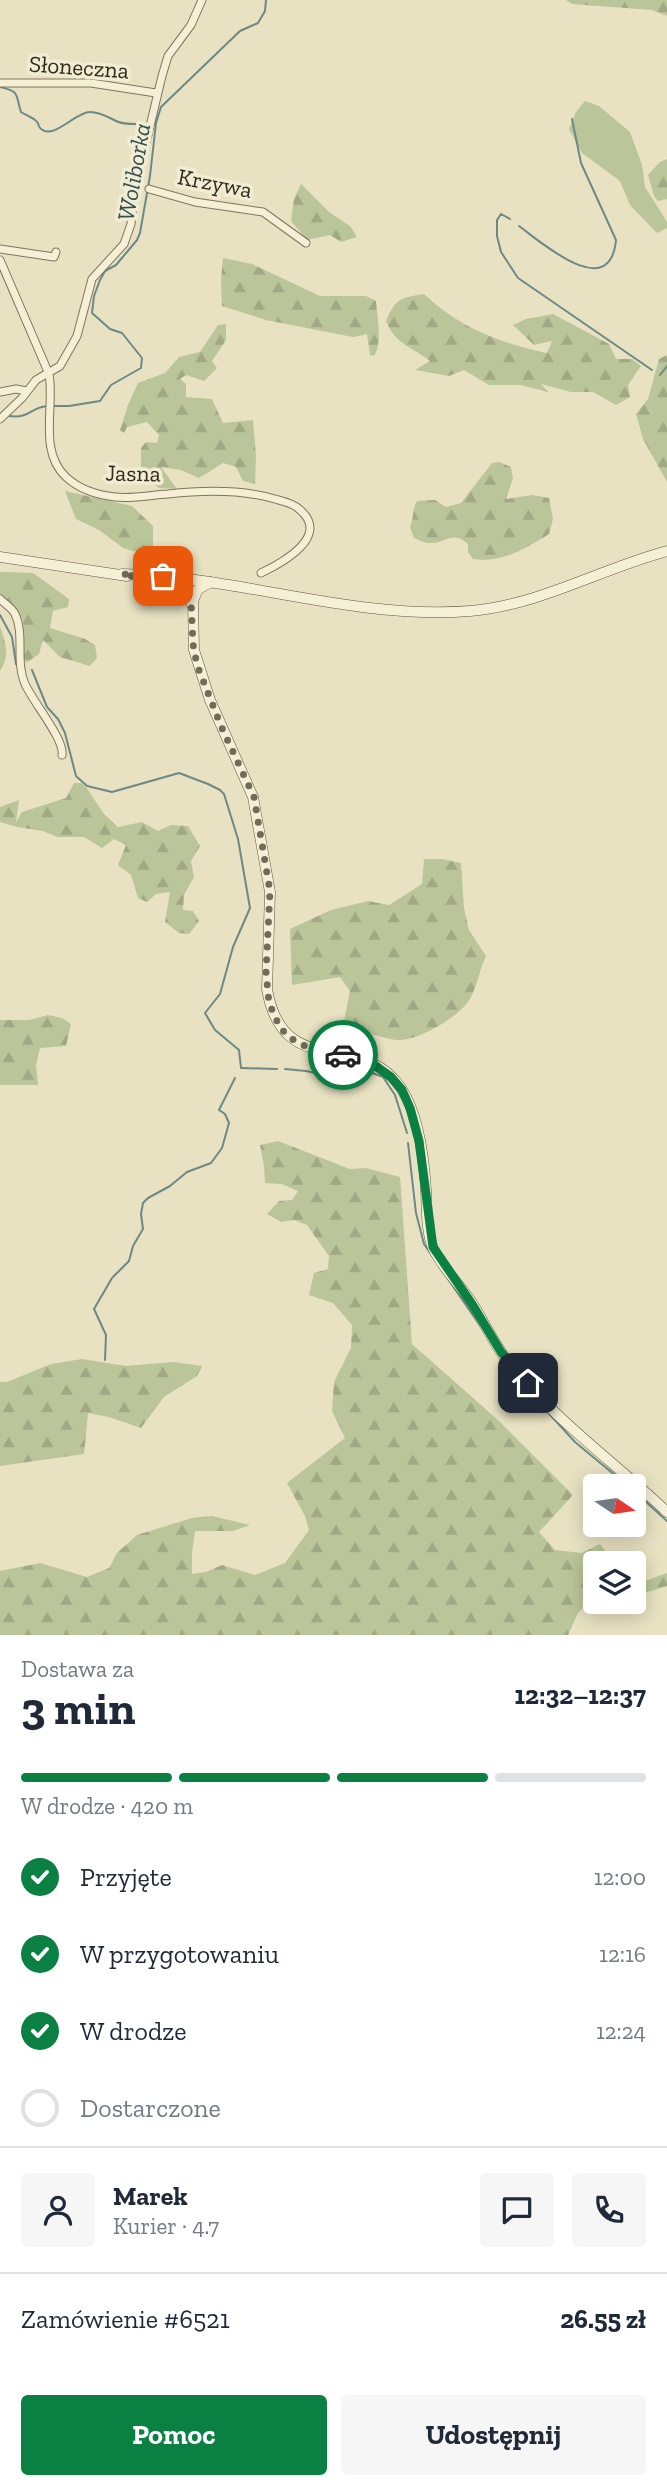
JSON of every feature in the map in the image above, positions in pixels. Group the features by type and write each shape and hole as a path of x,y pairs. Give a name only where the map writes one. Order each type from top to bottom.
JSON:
{"main road":[{"path":"0,557 205,589 264,596 302,597 407,611 483,609 544,595 667,551"},
{"path":"122,574 190,580 205,589"},
{"path":"175,584 186,592 192,605"},
{"path":"205,589 196,593 192,605 194,650 201,675 254,797 270,891 267,989 269,1003 278,1023 286,1035 304,1046 362,1059 379,1068 400,1086 416,1128 426,1183 430,1235 433,1247 442,1262 470,1300 507,1360 569,1428 667,1512"},
{"path":"193,629 205,589"}],"street":[{"path":"0,419 36,380 60,366 77,336 92,279 118,252 128,235 134,193 141,171 156,93 167,59 191,25 202,0"},
{"name":"Słoneczna","path":"0,82 91,83 156,93"},
{"name":"Krzywa","path":"149,189 195,202 263,212 306,243"},
{"path":"0,249 54,257 56,252"},
{"name":"Jasna","path":"0,260 49,374 51,443 56,464 63,475 83,488 113,497 230,491 266,496 298,508 309,524 309,534 305,542 292,556 261,573"},
{"path":"0,392 16,389 27,391"},
{"path":"0,599 15,613 19,631 21,674 37,706 62,743 62,755"}],"green space":[{"path":"566,0 667,0 667,16 652,10 572,4"},
{"path":"585,101 599,106 630,132 642,165 645,187 667,222 667,228 657,233 630,205 620,181 582,153 569,129 576,112"},
{"path":"667,159 667,199 658,201 648,175 660,162"},
{"path":"301,184 329,212 350,226 357,237 341,242 330,235 307,240 291,221 294,199"},
{"path":"223,258 252,264 320,296 366,296 376,301 379,336 374,356 370,355 367,334 353,337 266,320 222,306"},
{"path":"424,294 466,325 514,345 547,353 552,341 534,345 513,325 526,319 553,314 609,344 616,359 632,359 641,366 628,385 630,397 616,405 593,392 571,392 541,384 548,392 521,385 489,385 464,370 449,376 415,370 430,361 399,340 386,321 400,300"},
{"path":"226,324 226,340 212,361 217,368 204,381 186,375 180,379 186,384 186,397 212,399 223,423 253,420 255,484 243,481 236,467 223,463 199,478 181,470 161,467 177,489 159,488 141,473 141,448 146,442 157,443 159,435 147,422 127,427 124,433 120,430 128,405 138,383 165,373 179,357 200,352 218,325"},
{"path":"667,355 667,482 643,439 636,414 648,399 659,359"},
{"path":"499,462 511,467 513,478 506,499 532,495 549,498 553,519 549,534 513,554 484,560 473,559 468,552 468,544 458,538 429,543 414,538 410,527 417,501 435,500 446,507 461,503 492,463"},
{"path":"65,491 132,506 153,526 153,549 144,554 123,548 99,530 76,519"},
{"path":"0,572 33,573 69,599 68,607 53,611 50,628 95,645 97,658 90,666 60,657 43,640 39,654 26,663 22,643 23,620 0,595"},
{"path":"0,627 6,649 0,671"},
{"path":"74,783 81,783 86,787 104,814 118,827 142,822 158,831 171,825 188,826 200,846 191,861 194,877 184,895 183,910 193,911 199,921 189,934 179,933 165,922 170,892 156,894 147,902 138,898 131,875 118,865 126,845 114,839 102,848 84,837 57,837 43,831 0,822 0,807 19,800 16,822 22,812 66,798"},
{"path":"424,859 461,863 464,908 469,930 486,956 471,997 445,1022 405,1040 390,1039 343,1026 350,991 340,977 292,985 290,929 331,910 368,901 389,905 422,884"},
{"path":"48,1015 62,1018 71,1024 66,1046 40,1048 36,1065 38,1085 0,1085 0,1020 29,1020"},
{"path":"278,1141 350,1169 366,1168 400,1177 412,1344 498,1420 573,1495 539,1532 555,1550 583,1552 583,1608 568,1635 0,1635 0,1571 40,1563 87,1577 109,1568 117,1553 137,1535 192,1518 212,1516 250,1525 233,1531 195,1531 192,1574 206,1572 222,1565 255,1575 285,1563 309,1530 305,1516 287,1483 345,1438 332,1411 334,1382 351,1348 352,1325 333,1303 309,1295 314,1273 328,1269 329,1256 307,1225 294,1220 281,1222 267,1214 279,1201 292,1200 298,1191 282,1184 265,1183 260,1145"},
{"path":"82,1359 126,1366 173,1362 202,1366 197,1376 164,1397 141,1428 88,1413 84,1454 0,1466 0,1382 7,1382 51,1364"},
{"path":"600,1544 604,1551 586,1551"},
{"path":"667,1573 667,1586 646,1592 646,1581"}],"waterway":[{"name":"Woliborka","path":"54,406 100,401 111,385 141,368 142,358 122,333 110,329 92,313 94,296 105,271 116,265 140,233 156,123 161,107 240,31 258,23 265,11 266,0"},
{"path":"0,87 14,92 21,112 35,120 40,128 46,131 52,131 90,112 122,123 143,124"},
{"path":"519,226 558,255 574,263 589,268 602,267 611,258 616,240 581,163 572,119"},
{"path":"510,219 501,214 497,220 497,236 501,252 518,278 652,370"},
{"path":"660,375 667,366"},
{"name":"Woliborka","path":"8,416 21,416 48,406"},
{"name":"Woliborka","path":"0,615 12,637 16,664"},
{"name":"Woliborka","path":"32,670 47,707 58,719 65,733 76,776 87,786 112,792 179,773 208,784 224,794 238,839 250,908 233,947 220,994 205,1013 215,1030 239,1050 241,1068"},
{"name":"Woliborka","path":"285,1069 349,1080 357,1067 383,1077 395,1095 407,1133"},
{"name":"Woliborka","path":"242,1068 277,1069"},
{"path":"105,1360 106,1335 94,1309 112,1278 129,1261 133,1246 143,1229 143,1203 187,1172 211,1163 222,1148 229,1123 225,1114 219,1110 235,1078"},
{"name":"Woliborka","path":"408,1143 416,1213 424,1244 481,1327"},
{"name":"Woliborka","path":"542,1406 575,1442 614,1474"},
{"name":"Woliborka","path":"646,1502 667,1521"}],"way so far":[{"path":"163,576 122,574 175,584 189,596 197,665 221,726 254,797 260,845 270,891 266,972 269,1003 278,1023 292,1039 313,1049 343,1055"}],"route":[{"path":"343,1055 370,1062 400,1086 407,1099 419,1141 433,1247 501,1352 528,1383"}]}
